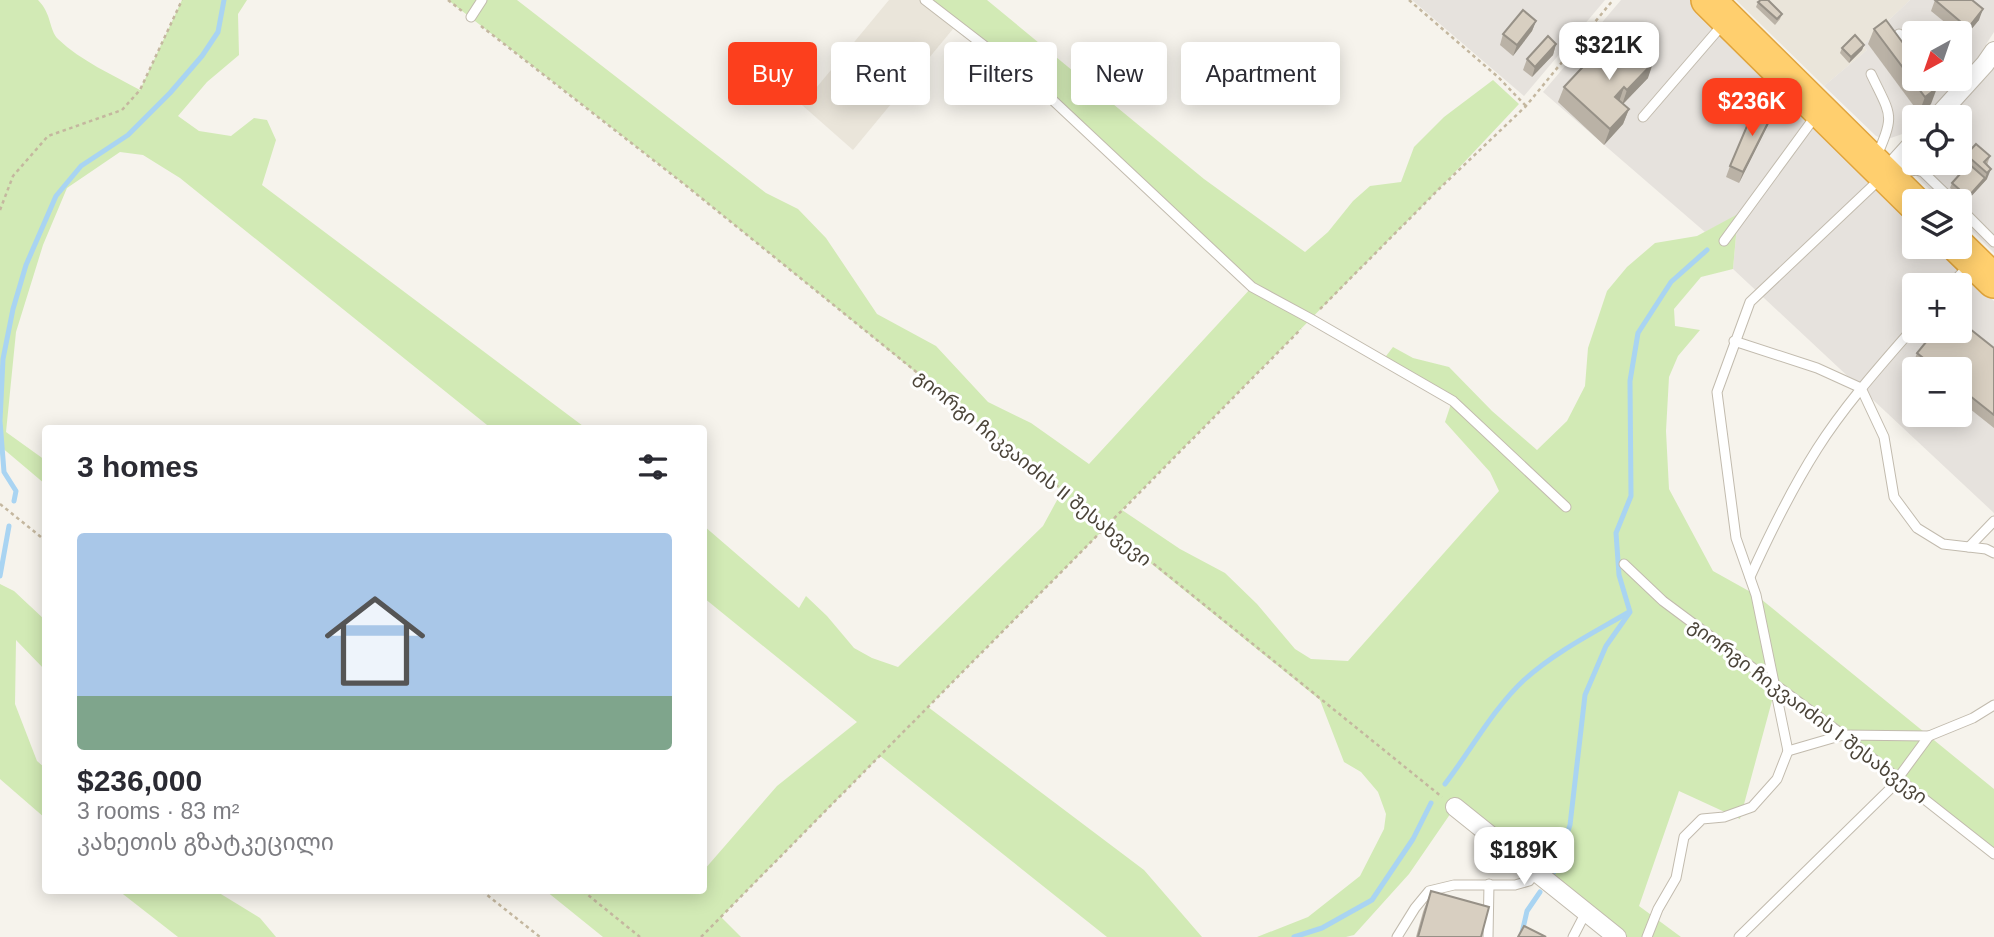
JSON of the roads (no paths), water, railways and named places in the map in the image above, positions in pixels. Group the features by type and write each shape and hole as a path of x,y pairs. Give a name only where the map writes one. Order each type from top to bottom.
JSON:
{"highway":[{"path":"1717,10 1902,191"}],"street":[{"path":"1948,105 1991,62"},
{"path":"1880,169 1902,152"},
{"path":"1455,807 1617,937"}],"lane":[{"path":"471,17 482,0"},
{"path":"925,0 1043,91 1252,287 1311,318 1452,401 1566,507"},
{"path":"1643,117 1717,10"},
{"path":"1899,34 1902,37"},
{"path":"1647,937 1658,909 1676,878 1684,836 1702,819 1724,817 1752,807 1777,779 1788,751 1756,594 1736,538 1717,392 1750,302 1880,169 1891,124 1890,114 1871,74"},
{"path":"1724,241 1820,110"},
{"path":"1880,169 1917,170 1923,172 1941,189"},
{"path":"1964,273 1980,258 1972,238"},
{"path":"1734,341 1817,369 1861,388 1884,437 1894,497 1917,528 1943,544 1986,549 1994,553"},
{"path":"1750,577 1780,512 1818,447 1861,388 1902,341"},
{"path":"1969,547 1994,521"},
{"name":"გიორგი ჩიკვაიძის I შესახვევი","path":"1624,564 1663,601 1843,735 1994,854"},
{"path":"1788,751 1843,735 1929,737 1973,718 1994,705"},
{"path":"1739,937 1898,779 1929,737"},
{"path":"1397,937 1429,891 1454,885 1516,885 1529,881 1536,872"},
{"path":"1488,937 1489,884"},
{"path":"1573,937 1586,912"}],"waterway":[{"path":"14,501 16,491 4,472 0,421 3,359 13,309 26,265 56,196 81,166 128,135 202,56 218,32 224,0"},
{"path":"1554,872 1570,825 1585,695 1606,646 1630,612 1619,575 1616,533 1631,496 1630,381 1638,333 1671,282 1707,250"},
{"path":"0,576 9,526"},
{"path":"1445,784 1492,717 1524,680 1561,652 1629,612"},
{"path":"1294,937 1322,928 1372,900 1413,839 1431,803"},
{"path":"1521,937 1527,911 1540,892"}]}
